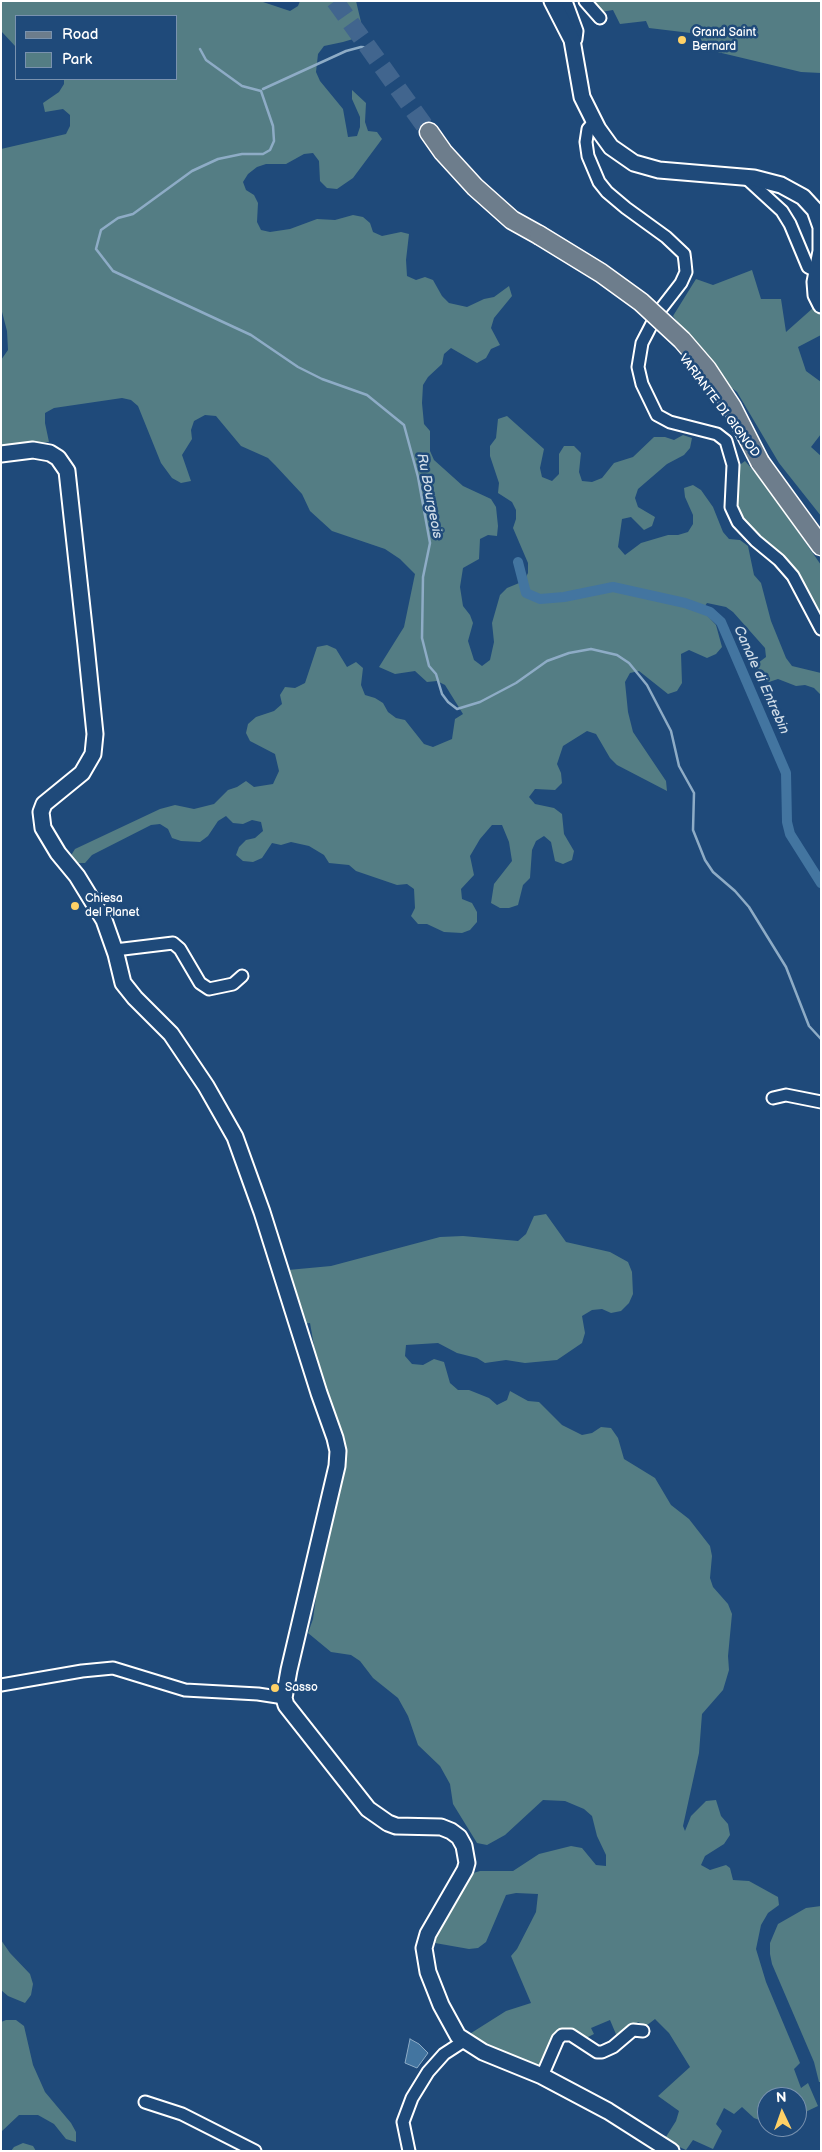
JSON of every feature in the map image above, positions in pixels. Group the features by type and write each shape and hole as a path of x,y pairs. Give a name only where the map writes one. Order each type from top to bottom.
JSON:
{"main road":[{"path":"555,8 572,40 582,97 594,122 611,147 634,163 659,170 745,176 781,185 803,197 814,210 820,227 821,251 816,271 816,295 821,305"},
{"name":"VARIANTE DI GIGNOD","path":"429,132 443,152 475,187 512,220 601,273 641,302 682,340 707,369 732,407 760,462 821,546"},
{"path":"1,454 33,450 50,452 58,458 66,471 86,645 95,745 93,754 82,773 44,804 41,821 43,828 58,853 77,876 104,920 115,950 123,983 135,998 171,1034 206,1086 235,1137 262,1212 338,1451 337,1466 284,1698 286,1705 368,1809 388,1823 406,1827 441,1827 460,1837 467,1856 465,1870 428,1934 424,1948 428,1972 453,2030 464,2041 483,2052 542,2076 608,2111 671,2151"}],"street":[{"path":"542,1 551,11 555,8"},
{"path":"566,1 576,31 576,39 572,40"},
{"path":"585,1 600,18"},
{"path":"594,122 588,129 586,142 588,156 599,182 607,192 677,246 684,254 686,272 681,283 657,314 642,343 638,367 642,384 657,415 670,422 717,434 726,441 733,464 731,507 738,522 756,541 779,560 793,576 821,629"},
{"path":"745,176 782,211 808,267 816,271"},
{"path":"115,950 173,943 180,949 200,983 209,989 233,984 242,976"},
{"path":"773,1098 786,1095 821,1102"},
{"path":"1,1685 74,1672 113,1668 185,1690 258,1694 284,1698"},
{"path":"542,2076 558,2038 562,2036 571,2036 597,2052 602,2052 613,2048 633,2030 643,2031"},
{"path":"409,2151 403,2122 412,2098 428,2072 439,2060 464,2041"},
{"path":"145,2102 182,2114 255,2151"}],"green space":[{"path":"1,1 260,1 290,11 298,6 300,1 356,1 361,22 360,32 353,39 324,46 318,54 316,72 320,81 343,109 348,137 357,136 360,127 360,117 352,99 352,90 366,103 365,122 368,131 377,132 382,139 353,178 337,189 327,188 320,181 319,161 313,153 304,154 286,164 266,164 257,167 248,174 243,182 246,190 254,195 258,203 257,222 261,230 270,232 290,229 317,219 335,220 353,215 363,217 370,223 373,232 382,236 401,232 409,234 406,260 407,276 416,280 425,277 433,280 442,296 449,303 467,307 484,299 494,297 509,286 512,296 494,318 491,328 500,345 491,349 486,358 477,363 451,348 444,354 442,364 428,377 423,385 424,424 430,431 430,451 434,460 463,486 491,499 496,507 497,536 488,535 480,539 479,559 463,568 460,587 463,606 473,623 468,641 474,660 482,666 490,660 494,642 492,623 500,595 507,588 524,581 528,573 528,563 513,528 516,510 512,502 498,493 499,483 490,456 490,446 496,438 498,419 507,416 544,449 540,468 542,477 552,481 559,474 559,454 564,446 574,446 581,453 579,472 582,481 592,482 602,478 614,463 633,457 654,437 665,437 674,440 683,435 692,438 690,448 684,455 667,464 638,489 635,498 638,507 655,517 652,526 644,530 631,517 622,519 618,547 625,555 641,543 668,535 688,532 693,524 693,515 685,497 684,488 693,485 701,490 713,507 723,532 729,539 740,540 748,546 754,575 761,583 771,621 786,658 792,666 821,673 821,695 814,688 805,685 796,686 778,679 769,682 760,680 755,673 758,663 766,657 765,648 733,612 726,607 707,603 702,610 716,625 722,647 716,654 707,658 689,650 681,654 682,683 677,691 668,694 639,671 630,673 625,682 628,712 633,732 666,781 667,791 617,765 610,758 596,734 587,731 563,746 557,764 561,773 562,783 555,790 535,789 529,797 535,804 554,808 562,814 564,834 574,851 572,860 563,864 555,861 551,842 544,836 536,841 532,850 530,878 523,885 518,905 500,908 491,903 494,884 512,861 509,842 502,825 492,825 480,839 470,856 474,875 461,889 462,899 472,903 477,912 477,922 470,930 462,933 444,932 427,924 418,924 411,916 415,908 414,889 407,884 397,885 356,871 349,865 329,863 324,855 309,846 291,842 281,845 272,843 262,858 253,862 243,861 236,855 239,847 246,840 255,838 263,831 261,822 252,820 243,824 233,823 226,816 218,821 208,836 200,842 181,841 172,838 168,829 160,824 151,825 92,855 85,863 76,863 70,857 75,849 160,809 175,805 194,809 214,804 228,790 246,781 254,787 273,784 279,771 275,754 250,741 246,733 248,724 256,717 274,711 282,704 280,695 285,687 295,688 305,683 317,647 327,645 336,649 347,667 356,662 363,668 361,685 365,695 383,703 388,712 396,718 405,720 424,744 433,747 452,739 455,719 463,714 445,685 437,681 427,682 415,671 395,674 379,667 404,627 415,574 400,559 385,549 332,531 310,511 302,494 268,458 241,446 216,416 205,415 194,421 191,430 192,439 182,455 191,481 181,483 172,478 161,463 138,406 131,400 122,398 54,408 45,413 49,442 10,447 1,445 1,360 8,350 7,331 1,308 1,149 66,134 70,126 70,115 63,109 45,112 43,103 59,92 64,84 64,80 178,80 178,15 15,15 15,46 1,31"},
{"path":"593,1 821,1 821,73 801,72 705,49 699,34 649,28 646,21 620,24 613,10 601,12"},
{"path":"752,270 761,299 781,299 786,332 813,308 821,316 821,335 798,347 806,371 821,382 821,434 811,447 821,456 821,516 779,463 737,392 728,385 689,339 673,316 696,279 713,285"},
{"path":"745,461 764,483 821,565 821,622 797,577 740,519 735,508 737,467"},
{"path":"546,1214 566,1242 610,1252 628,1262 632,1272 633,1294 629,1303 621,1311 611,1313 602,1309 592,1310 582,1316 585,1333 582,1343 557,1360 525,1363 506,1360 485,1363 477,1358 457,1353 438,1343 406,1345 405,1356 412,1364 423,1365 434,1359 444,1362 450,1383 458,1390 469,1390 489,1398 497,1405 507,1400 510,1391 528,1401 539,1402 562,1425 582,1435 592,1433 601,1427 611,1428 618,1438 624,1459 655,1478 671,1505 689,1519 710,1546 712,1556 710,1578 713,1587 728,1604 732,1614 728,1656 729,1670 723,1690 702,1714 699,1753 683,1826 685,1831 691,1816 706,1801 716,1800 721,1816 728,1824 730,1835 724,1844 705,1856 701,1865 710,1870 726,1865 730,1868 733,1880 749,1881 778,1897 779,1905 768,1913 761,1925 756,1949 766,1982 800,2063 794,2069 801,2087 757,2087 757,2119 742,2107 734,2114 724,2108 716,2124 722,2131 713,2149 693,2140 686,2150 664,2140 676,2121 679,2111 658,2096 690,2067 669,2033 655,2019 646,2026 638,2022 618,2039 610,2020 591,2028 594,2034 584,2039 566,2029 561,2032 538,2070 479,2044 468,2035 506,2011 531,2003 511,1956 517,1949 536,1912 538,1894 516,1893 506,1895 486,1942 478,1948 469,1949 435,1943 431,1939 470,1874 480,1871 513,1871 539,1854 571,1846 582,1848 596,1865 606,1866 606,1855 597,1836 592,1816 584,1809 565,1801 543,1800 505,1835 487,1845 477,1843 453,1804 450,1784 440,1766 418,1745 408,1716 398,1698 373,1678 360,1661 351,1655 331,1652 308,1633 313,1619 322,1552 344,1460 319,1375 310,1323 303,1324 288,1270 331,1266 440,1237 463,1236 518,1241 526,1234 534,1216"},
{"path":"821,1906 821,2082 819,2082 814,2062 772,1964 770,1943 778,1924 806,1908"},
{"path":"1,1940 10,1953 30,1974 33,1984 31,1995 25,2003 8,1996 1,1990"},
{"path":"16,2020 24,2026 33,2065 45,2092 71,2123 76,2132 76,2142 66,2139 54,2124 38,2115 19,2115 1,2132 1,2022"},
{"path":"808,2083 818,2106 807,2111 807,2087 802,2087"},
{"path":"23,2143 33,2146 36,2151 11,2151 14,2147"}],"water":[{"path":"410,2039 419,2044 428,2053 417,2068 405,2063"}],"waterway":[{"path":"263,89 346,51 361,47 375,48"},
{"name":"Ru Bourgeois","path":"200,49 206,60 242,86 261,91 273,126 274,141 270,150 263,154 242,154 218,159 192,171 133,214 118,218 101,230 96,249 113,271 251,335 298,367 322,379 367,395 404,425 418,477 430,543 423,577 422,638 429,666 436,674 442,694 457,709 480,702 516,683 547,661 569,653 591,649 617,655 629,663 647,685 671,731 679,766 694,793 693,830 705,860 713,872 735,891 749,907 786,967 809,1026 821,1039"},
{"name":"Canale di Entrebin","path":"518,562 526,593 540,599 564,597 613,587 685,603 710,612 721,622 786,773 787,822 790,834 821,883"}],"tunnel":[{"path":"335,1 429,132"}],"place":[{"name":"Grand Saint Bernard","path":"682,40"},
{"name":"Chiesa del Planet","path":"75,906"},
{"name":"Sasso","path":"275,1688"}]}
